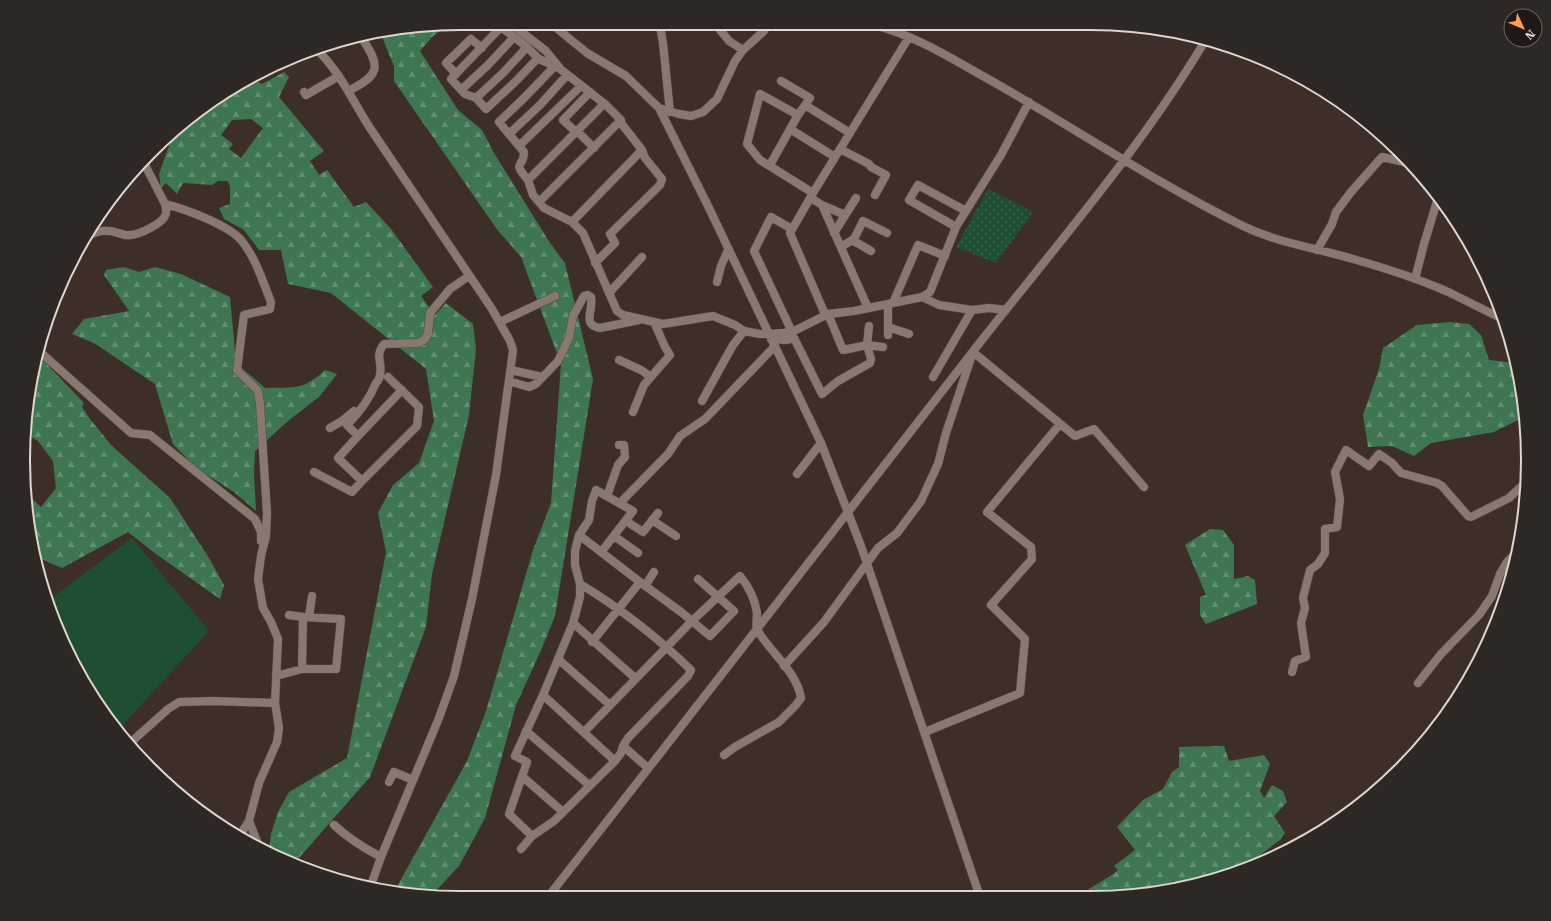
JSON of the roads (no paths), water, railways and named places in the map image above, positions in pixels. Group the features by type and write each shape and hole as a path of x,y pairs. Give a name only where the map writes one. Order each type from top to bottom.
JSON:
{"street":[{"path":"498,30 452,79 465,94 476,98 486,109 516,82 538,58"},
{"path":"505,30 527,47 538,58 557,67 590,92 621,120 621,123 642,150 645,158 662,179 660,185 610,234 615,243 595,262"},
{"path":"519,30 546,51 557,67"},
{"path":"559,30 587,53 626,76 658,108 772,340 821,443 849,512 978,891"},
{"path":"661,30 670,112"},
{"path":"720,30 729,41 743,50"},
{"path":"658,108 691,116 703,112 717,99 730,71 743,50 764,30"},
{"path":"894,30 958,62 1029,102 1125,160 1259,234 1283,242 1351,258 1415,279 1446,291 1495,314"},
{"path":"461,90 488,65 514,37"},
{"path":"884,347 867,345 843,350 828,314 824,312 790,233 837,153 909,37"},
{"path":"456,74 446,63 471,39 482,48"},
{"path":"348,91 364,83 372,75 375,68 372,55 364,41"},
{"path":"553,891 973,352 1125,160 1164,105 1202,45"},
{"path":"476,98 503,73 527,47"},
{"path":"321,54 339,76 364,118 482,294 500,322 512,350 511,370 496,475 463,639 454,676 440,718 381,857 373,882"},
{"path":"557,67 499,122 524,152 524,156 519,165 519,170 528,180 533,195 544,208 572,222 583,233 617,311 623,314 663,324 713,316 744,330 760,334 772,340 787,340 794,338 822,394 838,382 870,363 871,359 867,345 869,326"},
{"path":"509,134 540,105 567,75"},
{"path":"304,92 306,95 339,76"},
{"path":"770,165 798,115 810,98 781,81"},
{"path":"519,146 581,86"},
{"path":"590,92 562,120 594,148"},
{"path":"798,115 760,94 747,144 760,160 770,165 822,205 845,215"},
{"path":"620,503 668,454 680,436 705,419 772,340 828,314 868,308 922,297 930,292 956,226 1001,155 1029,102"},
{"path":"528,180 604,104"},
{"path":"805,105 850,133"},
{"path":"539,202 621,120"},
{"path":"790,129 837,153 869,164 871,167 886,175 875,195"},
{"path":"572,222 642,150"},
{"path":"1317,250 1332,224 1336,212 1351,192 1382,157 1399,161"},
{"path":"96,232 106,230 126,235 137,234 152,227 165,217 165,204 146,167"},
{"path":"956,226 909,200 918,184 966,211"},
{"path":"834,233 856,198"},
{"path":"165,204 178,207 231,231 241,241 250,254 271,302 270,309 244,315 237,370 258,391 260,404 267,513 266,536 261,556 258,579 263,608 278,639 275,703 279,728 277,742 259,783 249,821 242,831"},
{"path":"1415,279 1436,204"},
{"path":"822,205 868,308"},
{"path":"792,230 771,217 754,251 792,332"},
{"path":"841,247 852,240 863,221 887,233"},
{"path":"852,240 871,251"},
{"path":"909,334 888,331 890,303 918,245 945,256"},
{"path":"717,282 721,266 728,250"},
{"path":"609,293 642,257"},
{"path":"358,436 347,425 360,412 374,389 380,374 378,359 379,350 384,344 418,343 424,340 428,334 430,313 450,289 469,276"},
{"path":"509,382 529,387 536,384 558,361 569,338 573,316 584,296 588,295 591,297 592,301 589,321 594,328 642,319"},
{"path":"500,322 555,296"},
{"path":"922,297 939,305 972,310 989,308 1006,310"},
{"path":"933,376 972,310"},
{"path":"633,412 644,385 670,355 654,322"},
{"path":"702,401 733,345 744,330"},
{"path":"973,352 1075,436 1094,429 1144,487"},
{"path":"784,666 824,622 866,563 883,543 897,533 921,501 938,464 946,433 973,352"},
{"path":"43,355 131,433 150,434 255,519 261,532 261,556"},
{"path":"618,360 641,370 651,377"},
{"path":"511,370 542,377"},
{"path":"314,472 352,492 417,426 420,407 388,377"},
{"path":"330,428 351,414 374,389"},
{"path":"362,481 338,458 402,390"},
{"path":"925,732 1020,693 1025,639 991,605 1032,559 1031,547 988,512 1060,424"},
{"path":"797,474 821,443"},
{"path":"607,496 618,465 625,458 624,445"},
{"path":"1292,672 1295,661 1306,657 1301,623 1305,608 1303,598 1310,570 1318,564 1325,554 1325,529 1337,527 1340,499 1335,472 1346,450 1369,466 1379,454 1392,463 1401,473 1437,483 1442,486 1468,516 1471,517 1508,498 1520,487"},
{"path":"532,836 509,814 527,762 515,756 558,659 580,597 580,584 575,565 575,551 579,534 588,520 596,490 634,511 602,551"},
{"path":"626,521 643,532 658,513"},
{"path":"652,520 676,536"},
{"path":"579,534 692,620 710,636 734,611 698,579"},
{"path":"614,536 638,553"},
{"path":"1418,683 1441,654 1479,615 1492,596 1500,574 1509,560"},
{"path":"592,642 618,610 654,572"},
{"path":"584,732 692,620 740,576 748,585 752,594 757,613 757,629 800,691 801,698 800,701 779,722 724,755"},
{"path":"521,850 532,836 554,821 615,761 621,753 628,738 688,676 691,670 666,646 597,594 580,584"},
{"path":"302,669 306,617 312,596"},
{"path":"276,676 302,669 336,669 341,619 289,615"},
{"path":"572,623 635,678"},
{"path":"558,659 610,705"},
{"path":"543,695 615,761"},
{"path":"133,740 168,708 179,702 213,701 275,703"},
{"path":"526,731 589,785"},
{"path":"623,746 648,768"},
{"path":"389,782 394,772 413,780"},
{"path":"523,777 563,812"},
{"path":"249,821 256,839"},
{"path":"334,825 359,846 381,857"}]}
